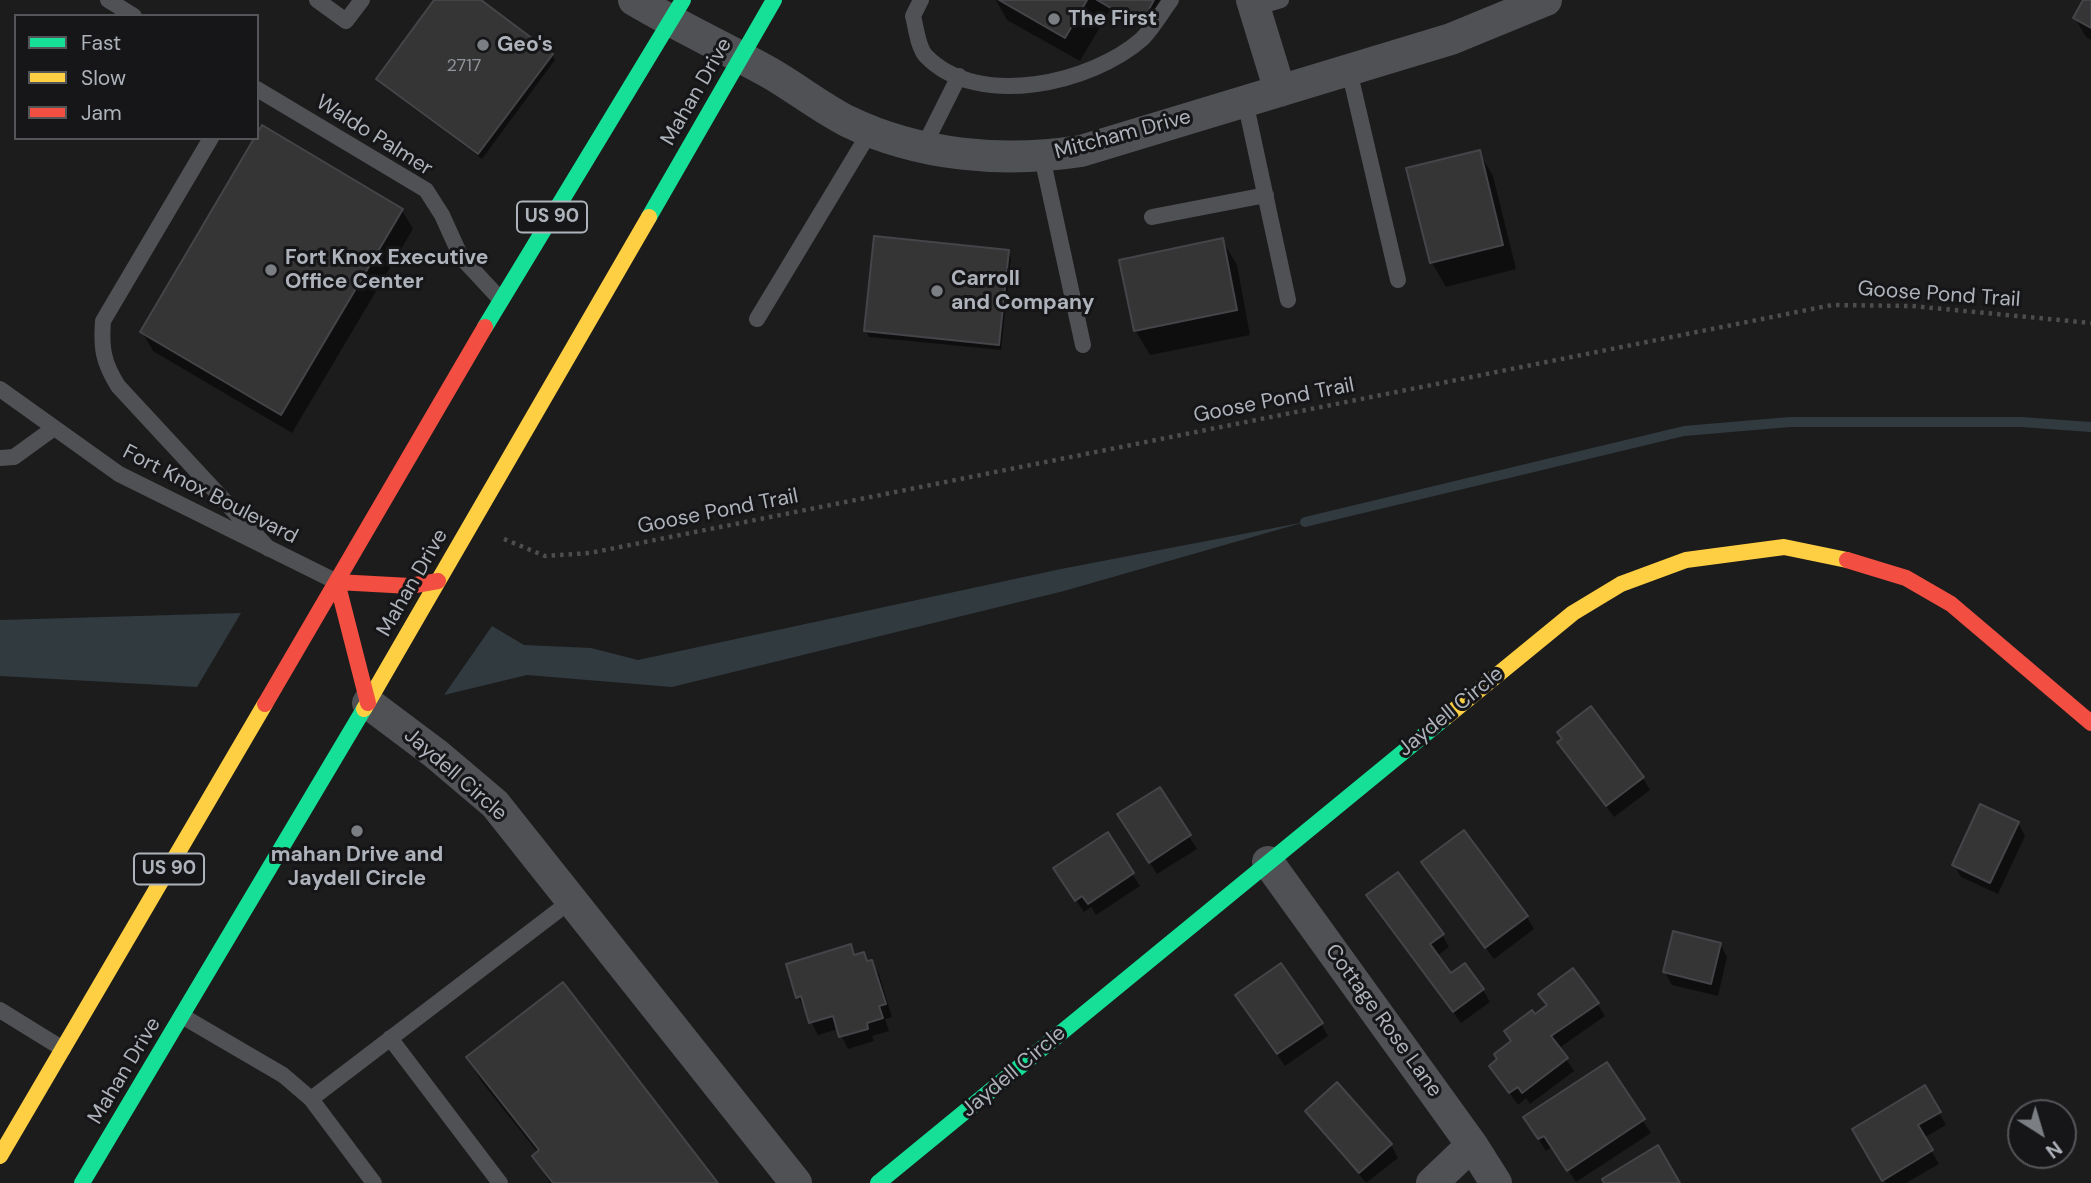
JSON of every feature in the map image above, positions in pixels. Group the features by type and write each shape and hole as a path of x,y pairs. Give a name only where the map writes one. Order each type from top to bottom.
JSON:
{"main road":[{"name":"Mahan Drive","path":"82,1183 368,703 774,0"},
{"name":"US 90","path":"0,1156 501,300 677,10"},
{"name":"Jaydell Circle","path":"878,1183 1573,613 1621,584 1686,560 1784,547 1839,557 1906,579 1951,604 2091,723"},
{"path":"368,703 337,582 410,586 438,581"}],"street":[{"name":"Mitcham Drive","path":"634,0 677,10 741,57 847,121 924,146 999,158 1042,157 1081,150 1451,39 1546,0"},
{"path":"1262,3 1280,91"},
{"name":"Jaydell Circle","path":"368,703 436,754 495,804 796,1183"},
{"name":"Cottage Rose Lane","path":"1268,862 1472,1145 1496,1183"},
{"path":"1432,1183 1472,1145"}],"lane":[{"path":"108,0 131,14"},
{"path":"317,0 346,21 362,0"},
{"path":"921,0 913,16 924,54 977,84 1028,86 1069,77 1119,56 1144,37 1171,0"},
{"path":"1349,70 1398,280"},
{"path":"924,146 959,76"},
{"name":"Waldo Palmer","path":"259,90 426,190 442,215 461,257 501,300"},
{"path":"1245,101 1288,300"},
{"path":"757,319 871,130"},
{"path":"210,140 103,321 101,349 104,364 118,386 269,548"},
{"path":"1042,157 1083,345"},
{"path":"1152,217 1266,195"},
{"name":"Fort Knox Boulevard","path":"0,389 119,474 337,582"},
{"path":"0,458 14,457 54,428"},
{"path":"311,1099 572,900"},
{"path":"0,1010 63,1049"},
{"path":"182,1016 283,1074 311,1099 374,1183"},
{"path":"390,1038 500,1183"}],"path":[{"name":"Goose Pond Trail","path":"470,526 545,556 590,553 1832,305 1912,306 2091,323"}],"shaded area":[{"path":"1305,522 1064,591 672,687 527,675 444,695 492,626 524,645 591,648 638,660 1061,569"},
{"path":"241,613 197,687 0,676 0,620"}],"building":[{"path":"434,0 481,0 553,54 478,154 376,79"},
{"name":"The First","path":"999,0 1087,0 1065,38"},
{"path":"1097,0 1154,0 1140,25"},
{"path":"2083,0 2091,0 2091,28 2073,18"},
{"name":"Fort Knox Executive Office Center","path":"262,125 403,209 281,415 140,332 253,140 259,140"},
{"path":"1480,150 1503,245 1430,263 1406,168"},
{"name":"Carroll and Company","path":"874,236 1009,250 999,345 864,331"},
{"path":"1223,238 1237,310 1134,331 1119,260"},
{"path":"1591,706 1644,777 1606,806 1557,742 1562,739 1557,732"},
{"path":"1160,787 1191,835 1149,863 1117,814"},
{"path":"1980,804 2019,822 1990,883 1952,865"},
{"path":"1464,830 1528,916 1485,948 1421,862"},
{"path":"1108,832 1134,873 1088,904 1082,896 1075,901 1053,868"},
{"path":"1398,872 1444,934 1430,944 1451,973 1465,963 1484,989 1453,1012 1366,895"},
{"path":"1673,931 1721,943 1711,984 1663,972"},
{"path":"851,944 854,955 864,952 867,961 872,960 886,1004 879,1006 883,1018 867,1023 868,1029 839,1037 833,1016 809,1023 801,996 796,998 786,964"},
{"path":"1281,963 1323,1023 1277,1054 1235,995"},
{"path":"1573,968 1599,1003 1551,1036 1568,1058 1522,1093 1518,1087 1509,1093 1489,1066 1497,1059 1494,1054 1511,1041 1504,1031 1532,1010 1535,1014 1547,1005 1538,994"},
{"path":"563,982 718,1183 553,1183 532,1156 539,1150 466,1057"},
{"path":"1607,1062 1645,1119 1567,1171 1544,1136 1538,1139 1523,1117"},
{"path":"1337,1082 1392,1144 1359,1173 1305,1111"},
{"path":"1925,1085 1941,1112 1918,1125 1933,1150 1882,1181 1852,1129"},
{"path":"1658,1145 1680,1183 1604,1183 1602,1179"}],"waterway":[{"path":"1305,522 1684,431 1790,422 2021,422 2091,427"}],"traffic: fast":[{"path":"485,327 683,0"},
{"path":"649,217 774,0"},
{"path":"82,1183 364,709"},
{"path":"878,1183 1446,717"}],"traffic: slow":[{"path":"364,709 649,217"},
{"path":"1446,717 1573,613 1621,584 1686,560 1784,547 1847,560"},
{"path":"0,1156 265,704"}],"traffic: jam":[{"path":"265,704 485,327"},
{"path":"1847,560 1906,578 1951,604 2091,723"},
{"path":"337,582 410,586 438,581"},
{"path":"337,582 368,703"}],"place":[{"name":"The First","path":"1054,19"},
{"name":"Geo's","path":"483,45"},
{"name":"Fort Knox Executive Office Center","path":"271,270"},
{"name":"Carroll and Company","path":"937,291"},
{"name":"mahan Drive and Jaydell Circle","path":"357,831"}]}
